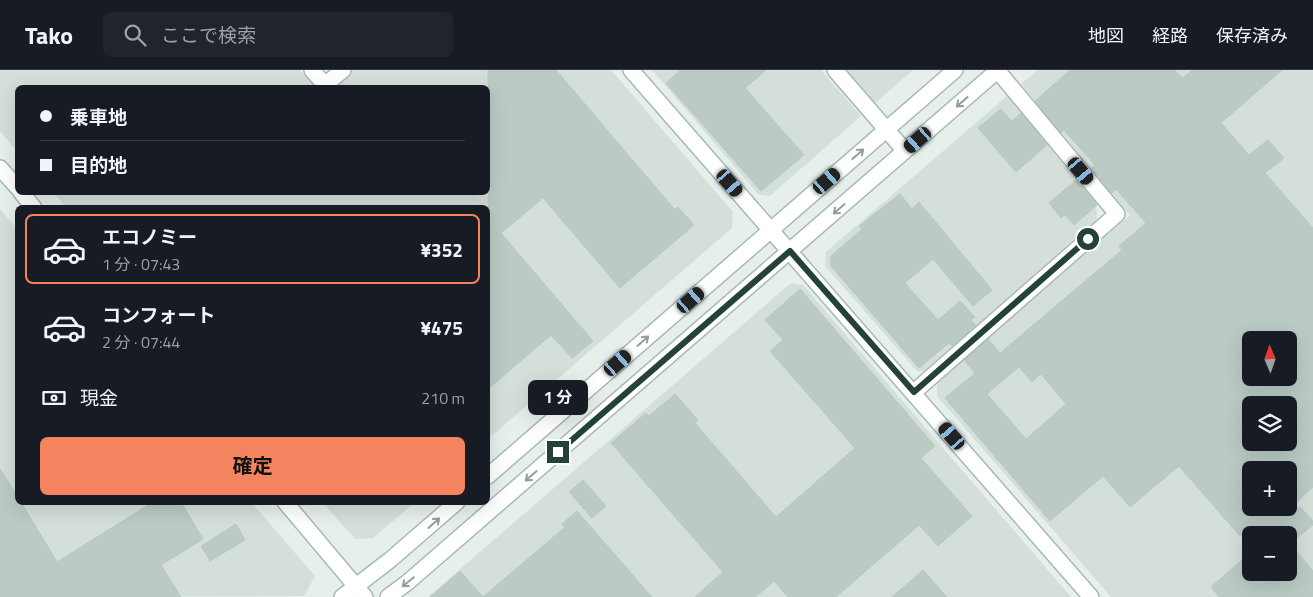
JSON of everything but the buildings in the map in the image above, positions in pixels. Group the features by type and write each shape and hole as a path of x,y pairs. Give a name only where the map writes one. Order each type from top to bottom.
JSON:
{"street":[{"path":"312,70 325,85 342,70"},
{"path":"631,70 1091,597"},
{"path":"834,70 905,152"},
{"path":"490,474 955,70"},
{"path":"388,597 408,582 998,70 1117,214 914,392"},
{"path":"0,168 15,185"},
{"path":"23,195 32,205"},
{"path":"288,505 361,592"},
{"path":"342,597 361,592 454,505"}],"shaded area":[{"path":"0,70 300,70 313,85 15,85 15,149 0,131"},
{"path":"353,70 611,70 733,212 732,228 490,437 490,205 64,205 56,195 490,195 490,85 335,85"},
{"path":"652,70 821,70 861,116 770,196 758,194"},
{"path":"847,70 913,70 875,103"},
{"path":"1038,70 1313,70 1313,597 1111,597 937,396 937,383 1130,215 1021,84"},
{"path":"1007,96 1096,203 1097,219 925,371 917,371 825,266 826,252"},
{"path":"0,209 15,227 15,505 254,505 315,576 304,596 0,597"},
{"path":"791,283 803,285 1071,597 428,597"},
{"path":"325,505 412,505 373,538 355,539"}],"route":[{"path":"558,452 790,251 914,392 1088,239"}]}
